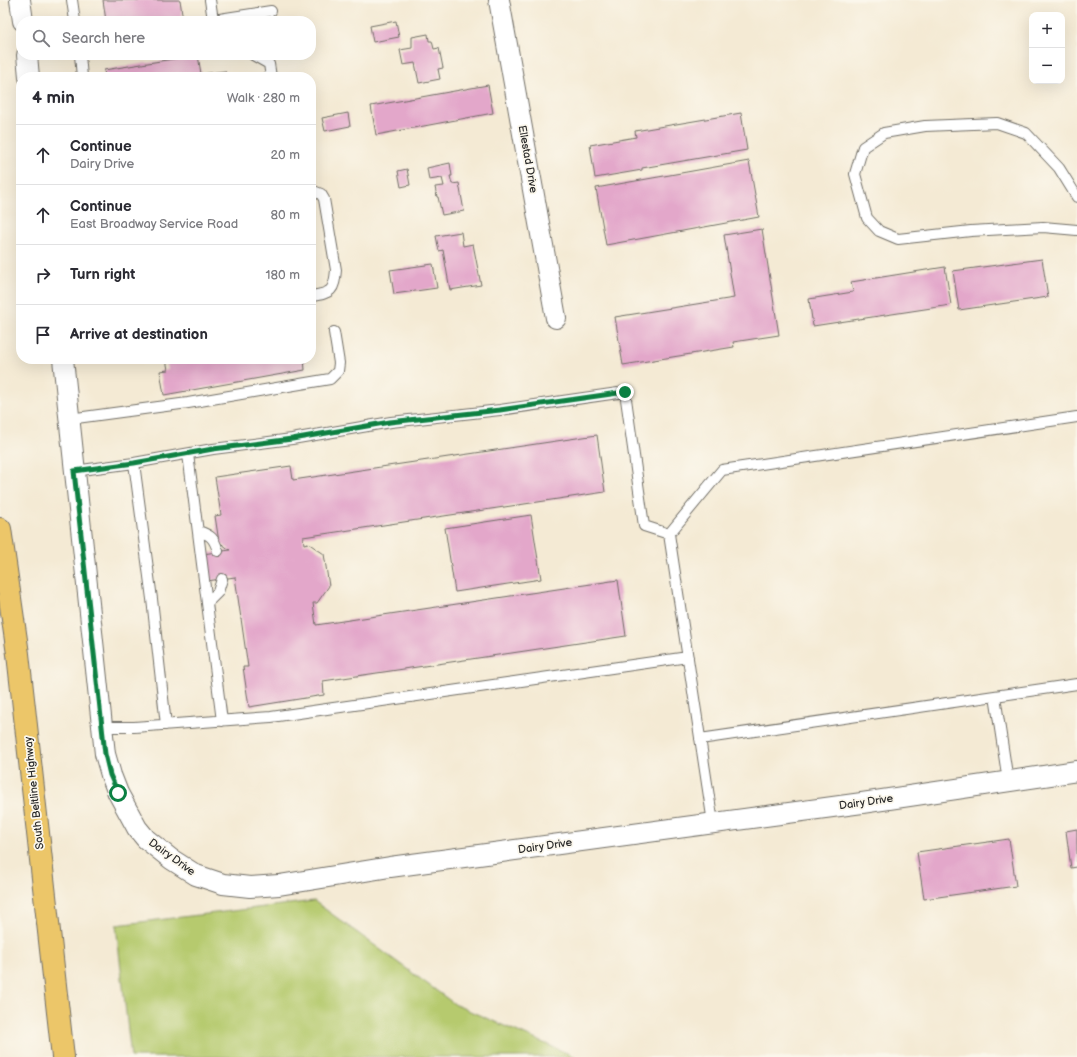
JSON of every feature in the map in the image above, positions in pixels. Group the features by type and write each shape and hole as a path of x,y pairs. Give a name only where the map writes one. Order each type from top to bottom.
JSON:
{"highway":[{"name":"South Beltline Highway","path":"0,529 19,661 63,1057"}],"street":[{"path":"20,0 22,16"},
{"name":"Ellestad Drive","path":"499,0 556,318"},
{"path":"29,72 31,60"},
{"name":"Dairy Drive","path":"64,364 105,754 110,775 137,828 146,839 171,859 196,875 223,884 250,887 279,885 390,867 1008,782 1077,771"}],"lane":[{"path":"72,0 74,16"},
{"path":"210,0 212,16"},
{"path":"239,16 271,11"},
{"path":"80,60 82,72"},
{"path":"262,60 269,64 270,72"},
{"path":"1077,197 1059,168 1026,133 997,123 925,126 884,133 863,147 855,174 867,218 879,231 898,239 971,231 1043,227 1077,230"},
{"path":"316,192 321,194 324,199 336,270 335,281 331,290 325,294 316,295"},
{"path":"69,419 188,403 330,379 338,371 339,363 334,332"},
{"path":"74,471 292,439 390,422 500,410 625,392 644,526 669,534"},
{"path":"713,823 669,534 722,470 1077,417"},
{"path":"188,454 222,721"},
{"path":"134,463 152,599 166,725"},
{"path":"198,531 208,534 215,542 218,552"},
{"path":"207,603 218,592 222,578"},
{"path":"102,727 166,725 271,717 688,657"},
{"path":"700,739 1077,684"},
{"path":"995,696 1008,782"}],"green space":[{"path":"314,901 456,1005 576,1057 131,1057 116,925"}],"building":[{"path":"103,0 180,0 182,16 105,16"},
{"path":"396,21 399,37 373,42 370,26"},
{"path":"428,34 429,41 432,41 434,49 439,48 443,68 438,69 440,79 419,83 415,63 403,65 400,50 412,48 412,37"},
{"path":"167,60 199,60 201,72 104,72 104,70"},
{"path":"488,85 493,113 376,135 371,106"},
{"path":"348,113 350,126 325,131 322,118"},
{"path":"741,113 747,150 642,168 642,170 595,178 590,145 636,137 635,131"},
{"path":"749,161 759,217 606,245 596,188"},
{"path":"450,163 452,176 450,176 452,184 459,183 464,211 442,215 435,187 444,186 442,178 429,180 427,168"},
{"path":"407,169 410,185 401,187 398,171"},
{"path":"762,229 779,335 733,342 734,347 623,365 615,317 734,298 724,235"},
{"path":"461,232 463,246 473,244 481,285 450,290 443,250 439,251 436,236"},
{"path":"1042,259 1048,297 959,310 953,271"},
{"path":"433,264 437,288 394,294 390,270"},
{"path":"945,267 951,305 813,326 809,299 853,292 851,282"},
{"path":"167,364 304,364 305,370 164,395 160,371 168,370"},
{"path":"597,435 605,492 303,537 304,544 308,543 324,554 329,586 317,603 313,603 316,625 618,580 626,636 323,681 324,695 249,707 243,667 248,667 235,577 207,581 203,554 230,550 219,542 215,516 221,515 215,477 291,466 293,480"},
{"path":"531,515 541,579 455,592 445,528"},
{"path":"1077,829 1077,867 1071,868 1066,831"},
{"path":"1009,839 1016,886 924,899 917,852"}],"route":[{"path":"118,793 110,775 105,754 74,471 105,468 213,449 292,439 390,422 500,410 625,392"}]}
